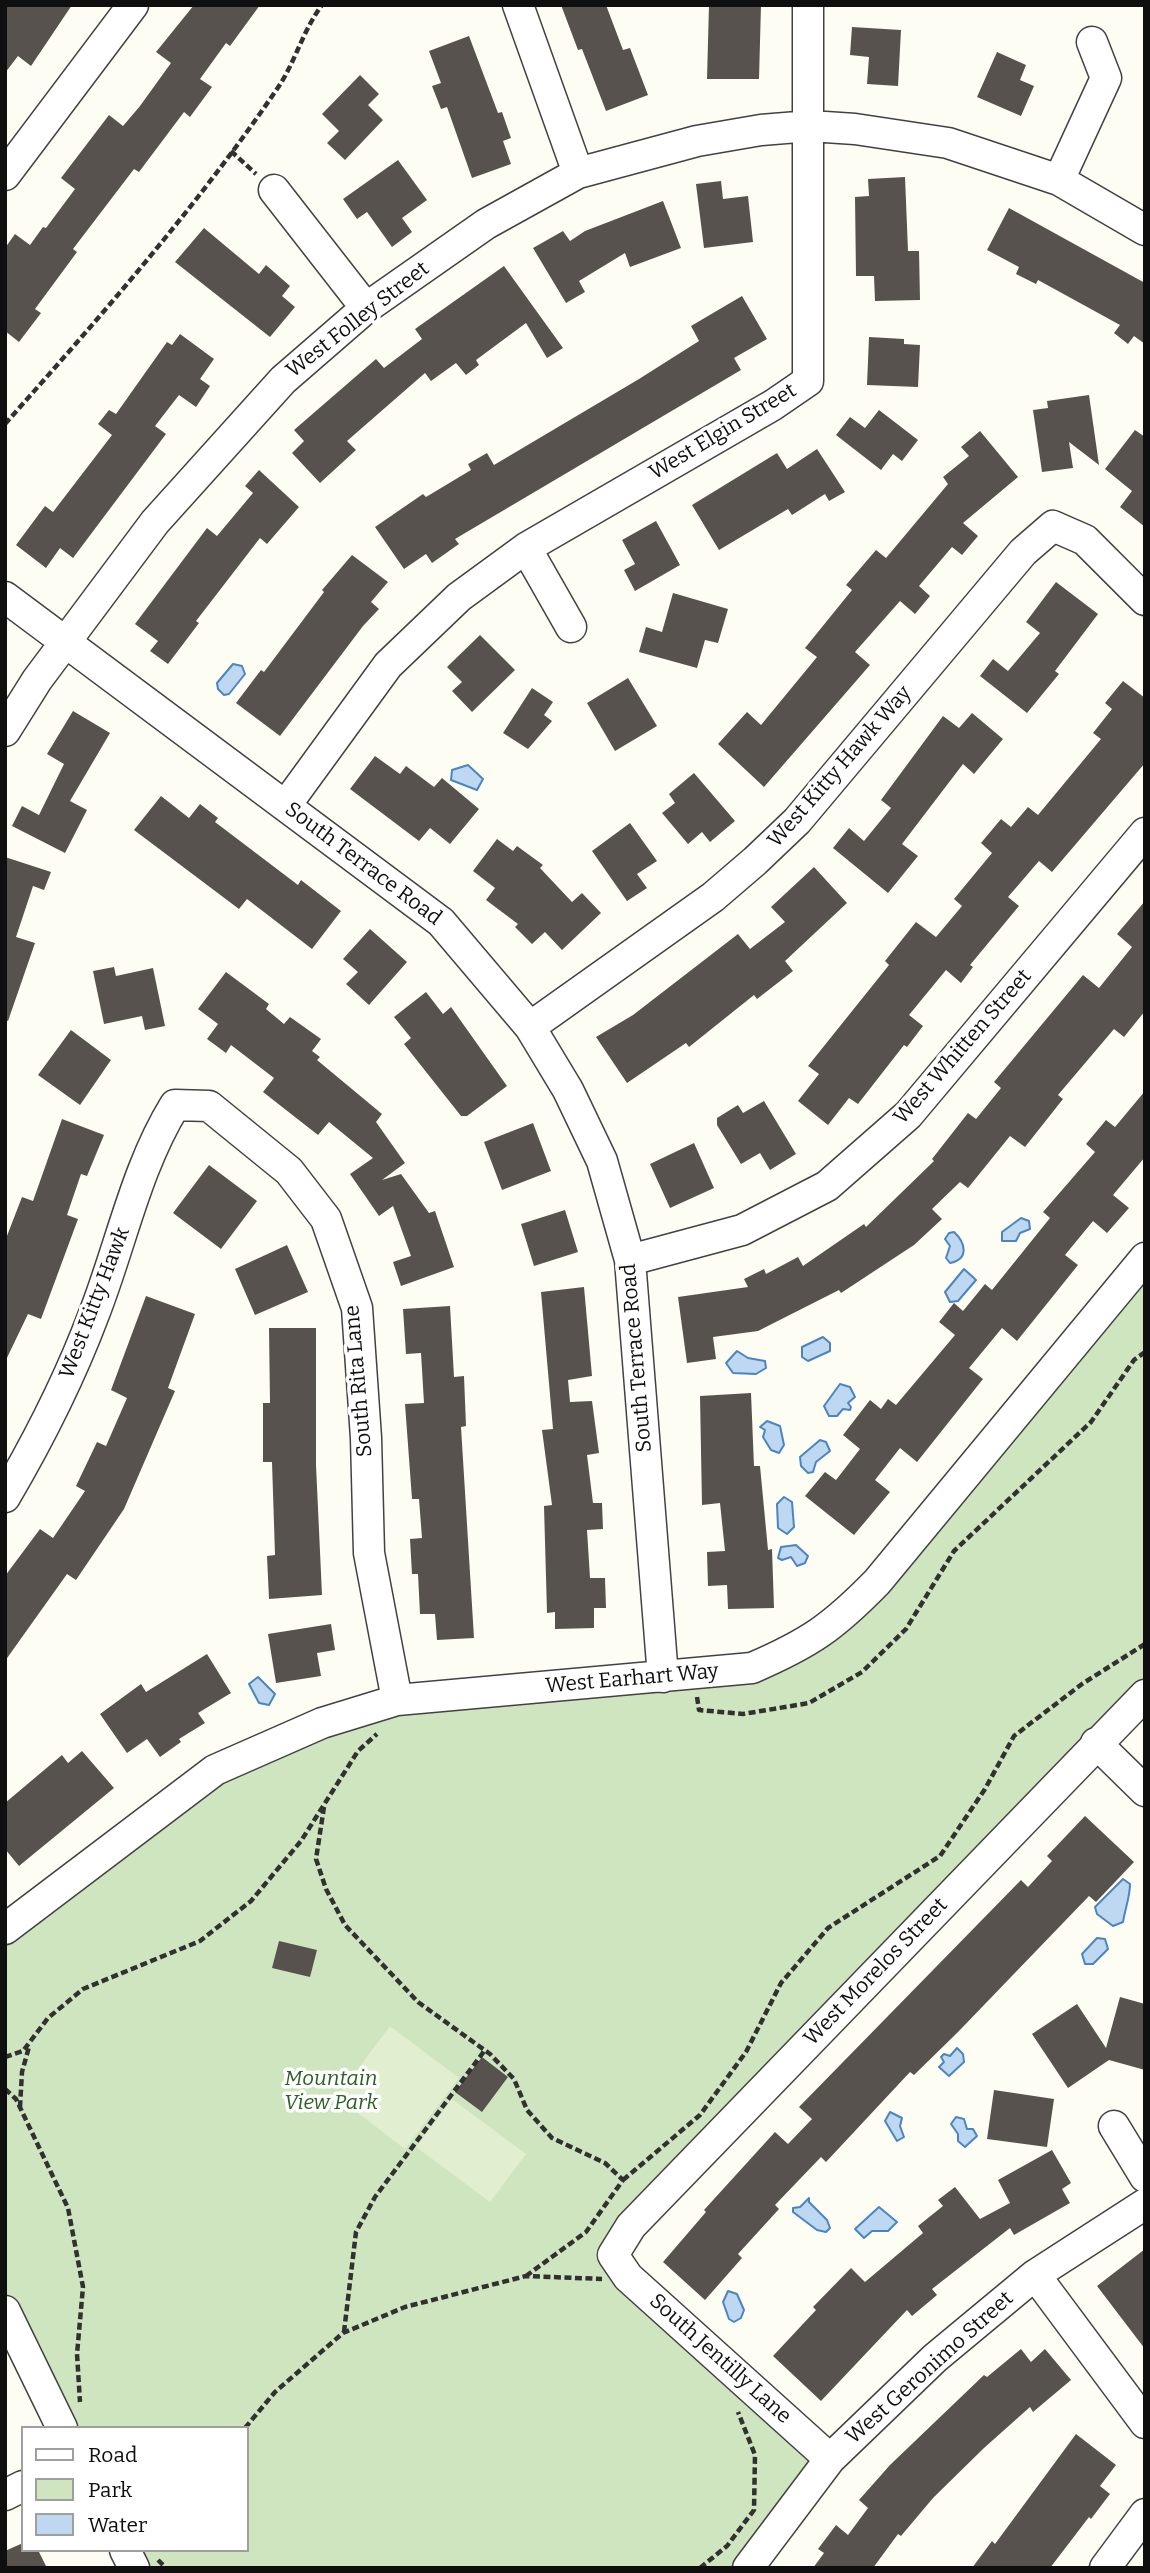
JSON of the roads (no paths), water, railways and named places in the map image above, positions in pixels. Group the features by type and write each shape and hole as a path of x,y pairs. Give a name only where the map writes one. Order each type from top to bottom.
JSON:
{"street":[{"path":"5,176 133,5"},
{"path":"518,5 578,173"},
{"path":"808,5 810,126 855,129 948,142 1059,180 1145,230"},
{"path":"1059,180 1107,78 1092,42"},
{"name":"West Folley Street","path":"5,731 65,642 155,522 283,380 366,308 486,224 578,173 697,141 761,130 810,126"},
{"name":"West Elgin Street","path":"286,805 388,666 459,597 526,548 773,405 808,381 810,126"},
{"path":"274,190 366,308"},
{"name":"West Kitty Hawk Way","path":"530,1027 713,897 755,862 797,821 1023,552 1053,526 1085,540 1145,600"},
{"path":"526,548 571,627"},
{"name":"South Terrace Road","path":"5,597 441,922 530,1027 568,1090 602,1161 630,1260 663,1678"},
{"name":"West Whitten Street","path":"630,1260 741,1230 827,1186 908,1115 1145,833"},
{"name":"West Kitty Hawk","path":"5,1497 37,1443 94,1315 157,1134 175,1105"},
{"name":"South Rita Lane","path":"175,1105 209,1106 289,1171 326,1219 356,1308 366,1438 369,1553 397,1700"},
{"name":"West Earhart Way","path":"5,1928 215,1770 322,1723 397,1700 752,1668 801,1646 839,1621 877,1582 1145,1258"},
{"name":"West Morelos Street","path":"605,2268 631,2225 1145,1695"},
{"path":"1097,1743 1145,1791"},
{"path":"1114,2126 1145,2177"},
{"name":"West Geronimo Street","path":"748,2568 830,2459 934,2358 1035,2275 1145,2204"},
{"name":"South Jentilly Lane","path":"605,2268 830,2459"},
{"path":"1035,2275 1145,2423"},
{"path":"5,2311 72,2420"},
{"path":"5,2495 21,2487"},
{"path":"1105,2568 1145,2514"},
{"path":"126,2552 134,2568"}],"water":[{"path":"233,664 242,666 245,674 229,694 224,695 218,689 217,683"},
{"path":"468,765 483,779 477,790 451,780 452,770"},
{"path":"1021,1218 1029,1221 1030,1229 1020,1233 1016,1241 1002,1241 1002,1232"},
{"path":"954,1232 961,1240 964,1250 961,1258 950,1263 946,1258 950,1246 945,1239 949,1233"},
{"path":"964,1269 976,1280 958,1301 950,1302 945,1292"},
{"path":"823,1337 830,1343 830,1351 808,1361 802,1357 802,1347"},
{"path":"737,1351 748,1358 765,1361 766,1368 756,1374 733,1373 726,1363"},
{"path":"840,1384 850,1387 855,1397 848,1403 850,1410 843,1409 837,1416 829,1416 824,1406"},
{"path":"767,1421 780,1426 784,1445 779,1453 771,1450 763,1437 765,1430 760,1427"},
{"path":"820,1440 826,1442 830,1451 816,1462 813,1472 808,1473 801,1466 800,1457"},
{"path":"784,1497 792,1502 794,1527 787,1534 778,1528 777,1504"},
{"path":"796,1545 808,1556 805,1563 797,1566 791,1557 782,1560 778,1558 781,1547"},
{"path":"258,1677 275,1694 269,1705 259,1703 249,1684"},
{"path":"1123,1879 1130,1884 1123,1922 1113,1926 1097,1914 1095,1907"},
{"path":"1097,1938 1105,1939 1108,1949 1093,1964 1085,1964 1082,1954"},
{"path":"957,2048 963,2054 964,2062 949,2076 939,2067 944,2062 941,2057 944,2054 950,2056"},
{"path":"890,2112 902,2118 900,2126 904,2137 897,2141 885,2121"},
{"path":"956,2117 964,2119 967,2129 973,2129 977,2136 965,2147 958,2141 958,2134 951,2124"},
{"path":"809,2198 809,2202 827,2220 830,2228 826,2232 817,2230 793,2212 793,2208 800,2207"},
{"path":"879,2207 897,2222 888,2231 872,2231 864,2238 855,2229"},
{"path":"728,2291 737,2294 744,2310 741,2318 734,2322 729,2319 723,2302"}],"park label":[{"name":"Mountain View Park","path":"331,2091"}]}
